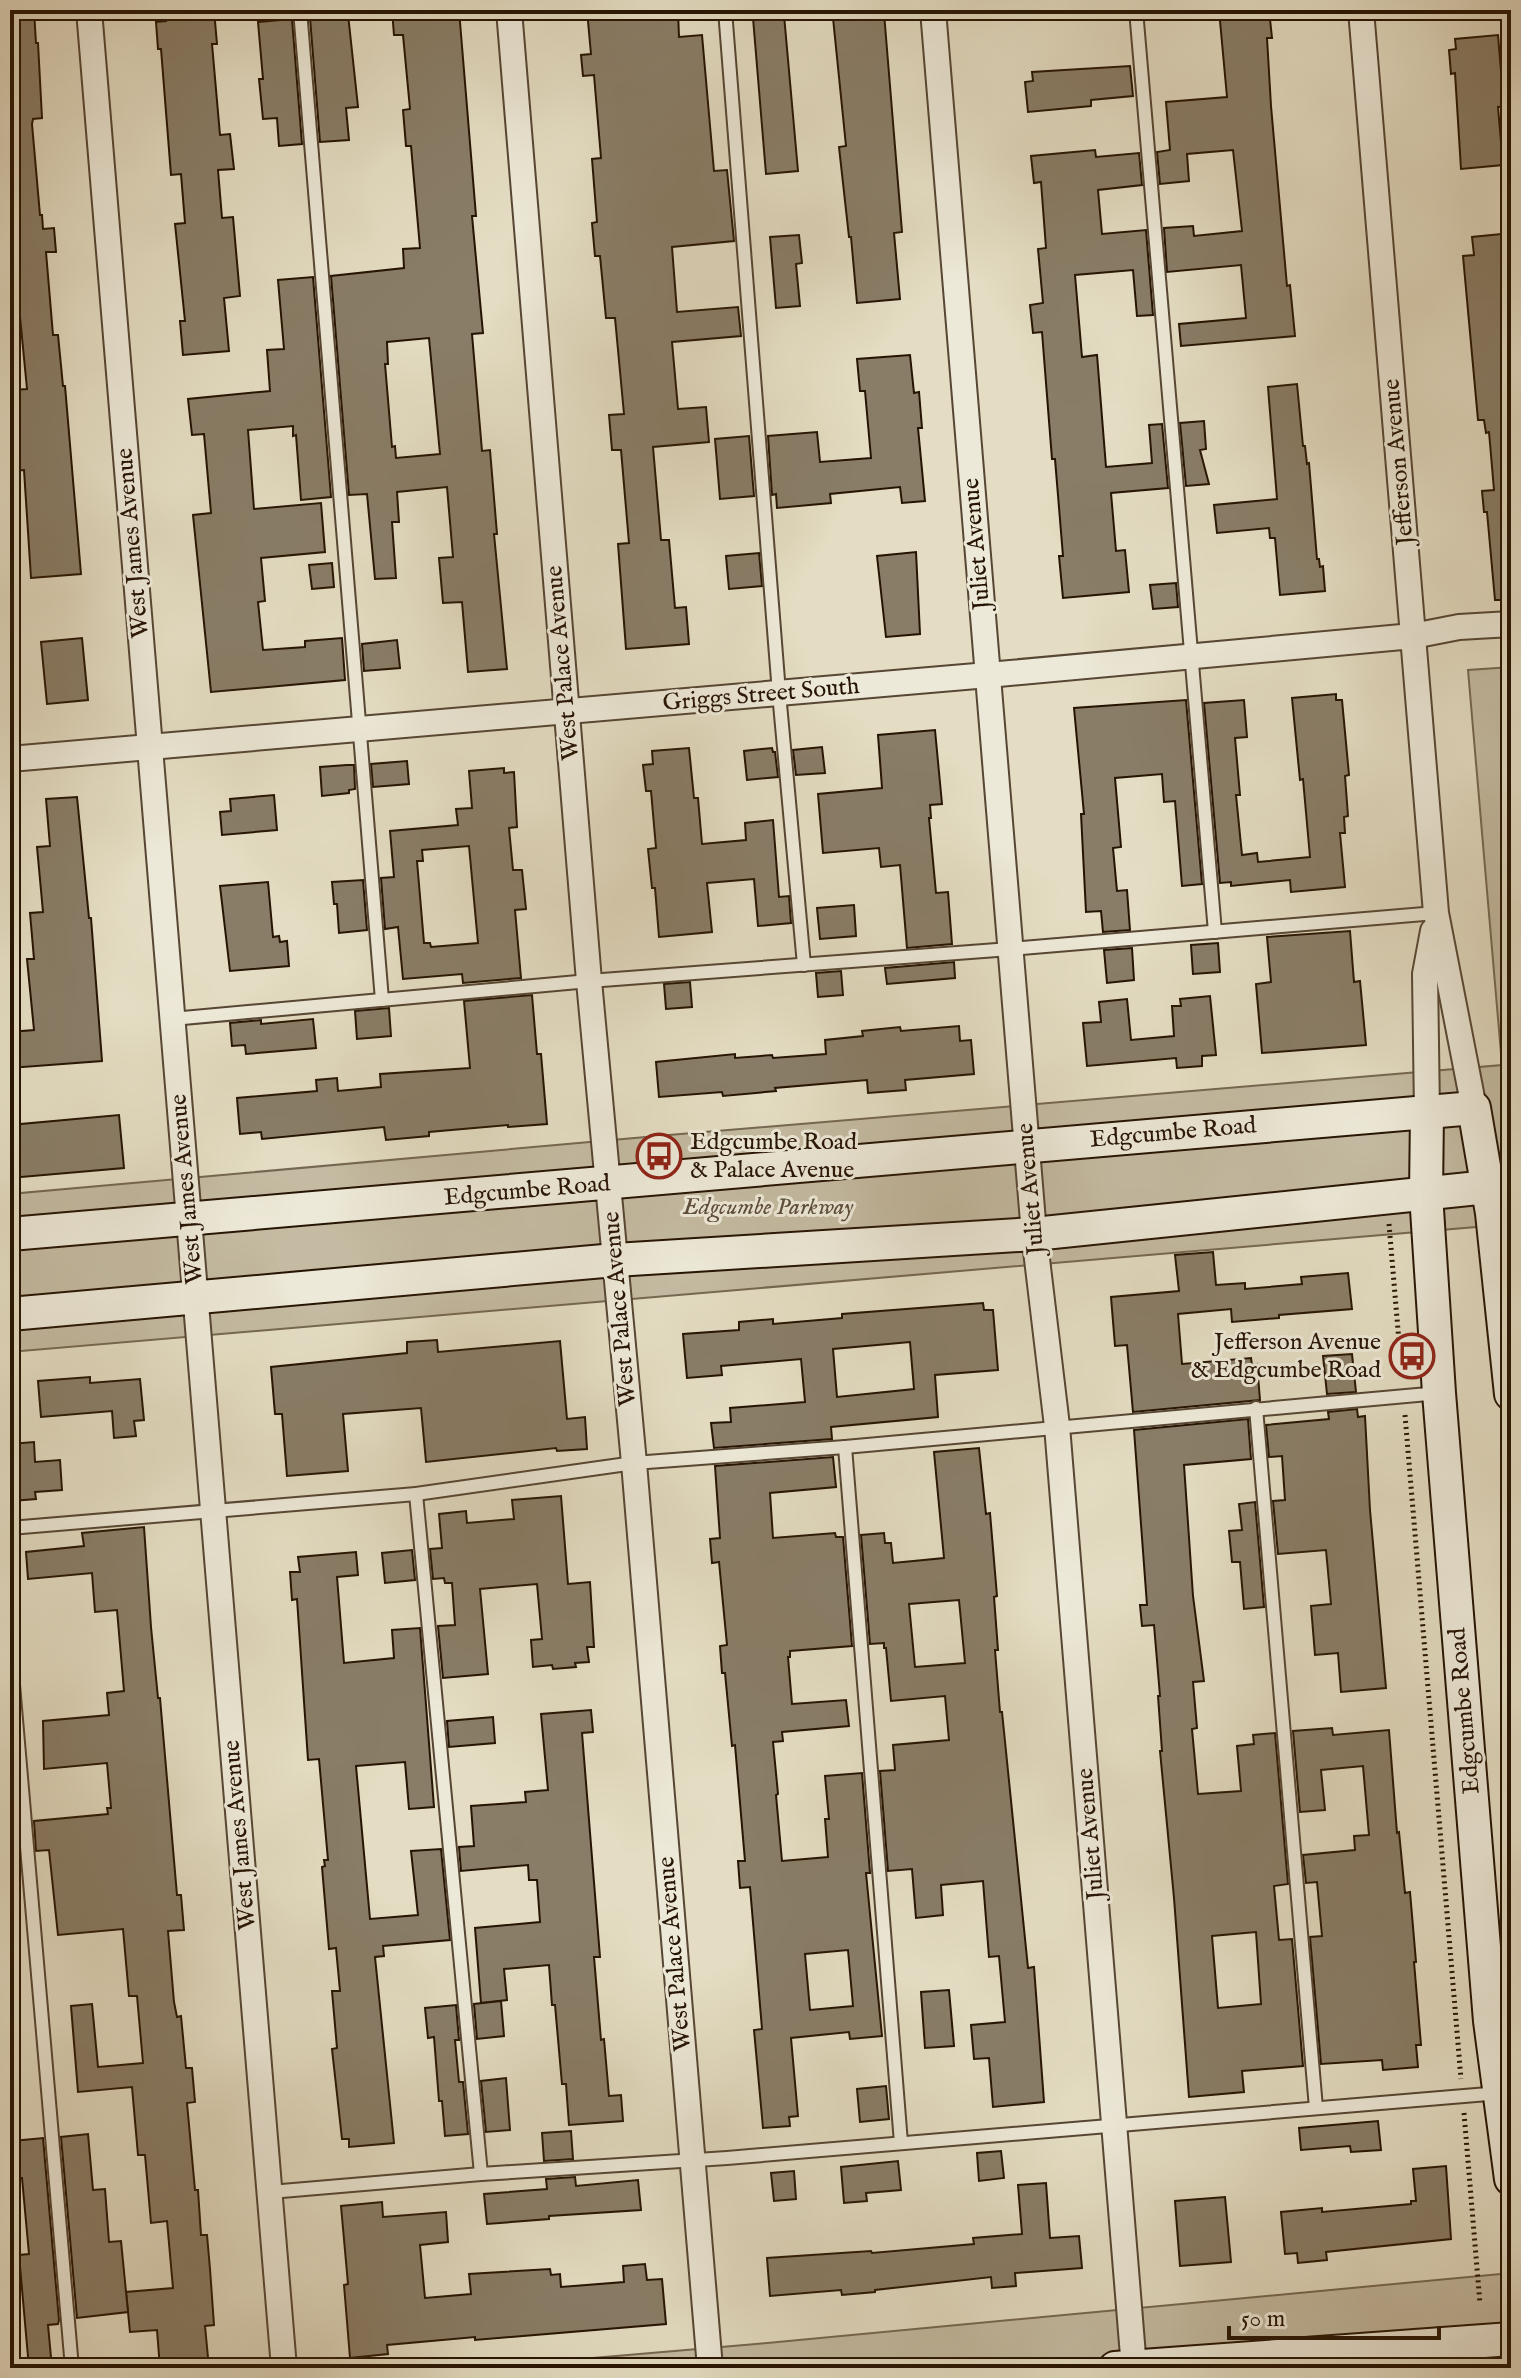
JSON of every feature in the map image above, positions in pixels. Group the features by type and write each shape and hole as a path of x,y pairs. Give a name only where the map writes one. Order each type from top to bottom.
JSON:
{"street":[{"name":"West James Avenue","path":"89,10 284,2368"},
{"name":"West Palace Avenue","path":"509,10 589,981 634,1463 710,2368"},
{"name":"Juliet Avenue","path":"933,10 1034,1234 1057,1426 1115,2126 1127,2368"},
{"name":"Jefferson Avenue","path":"1361,10 1436,913 1474,1108"},
{"name":"Griggs Street South","path":"10,759 988,675 1413,636 1459,627 1511,624"},
{"name":"Jefferson Avenue","path":"1427,1112 1425,974 1436,913"},
{"name":"Edgcumbe Road","path":"10,1234 1474,1108"},
{"path":"1474,1108 1488,1187 1511,1394"},
{"name":"Edgcumbe Road","path":"1427,1112 1426,1194 1439,1393 1489,2005 1506,2092 1511,2179"},
{"path":"10,1314 615,1260 1034,1234 1488,1187"},
{"path":"1127,2368 1511,2339"}],"lane":[{"path":"300,10 382,1000"},
{"path":"725,10 779,693 804,965"},
{"path":"1136,10 1215,932"},
{"path":"172,1019 589,981 1436,913"},
{"path":"10,1528 416,1494 634,1463 1439,1393"},
{"path":"1256,1408 1316,2108"},
{"path":"845,1447 901,2143"},
{"path":"416,1494 481,2174"},
{"path":"10,1650 72,2368"},
{"path":"270,2192 1506,2092"}],"path":[{"path":"1388,1219 1480,2304"}],"green space":[{"name":"Edgcumbe Parkway","path":"1511,667 1511,1224 10,1352 10,1194 1502,1065 1468,670"},
{"path":"1511,2273 1511,2368 476,2368 756,2344"}],"building":[{"path":"10,10 34,10 42,118 33,119 32,124 40,215 43,229 54,228 56,252 46,252 53,335 58,335 65,386 81,574 31,578 24,470 10,471 10,441 18,441 13,390 27,389 14,255 10,256"},
{"path":"214,10 217,44 212,44 220,135 230,134 234,169 218,170 222,218 233,217 240,296 224,298 229,351 183,355 180,321 185,321 175,224 185,223 181,174 171,175 156,22 166,21 165,12"},
{"path":"392,10 459,10 483,333 472,334 482,451 490,450 497,534 494,534 507,669 468,672 462,602 443,603 439,558 453,557 447,487 397,492 399,522 392,522 396,578 375,579 367,494 349,495 331,276 404,268 403,249 420,248 411,146 406,146 403,110 410,109 403,35 394,35","holes":["429,338 440,454 396,458 395,446 392,447 385,364 388,364 387,342"]},
{"path":"587,10 678,10 679,37 702,35 714,171 727,170 734,241 672,247 677,312 738,307 741,336 672,342 678,409 706,407 709,442 653,447 661,540 669,540 675,608 686,607 689,644 626,649 618,544 629,543 621,450 612,450 609,415 624,414 615,318 606,318 600,256 595,256 592,223 597,222 592,159 601,158 594,75 583,76 581,55 591,54"},
{"path":"1219,10 1269,10 1272,38 1267,38 1271,106 1287,286 1290,285 1295,336 1181,346 1179,324 1246,318 1241,265 1167,272 1164,228 1193,226 1194,236 1242,231 1233,150 1187,154 1189,181 1160,184 1157,152 1170,150 1166,102 1227,97"},
{"path":"884,13 902,232 894,233 900,299 857,303 839,147 846,146 833,18"},
{"path":"348,14 358,107 346,108 349,140 320,142 310,18"},
{"path":"784,15 798,171 766,174 753,18"},
{"path":"292,19 302,144 279,146 277,118 263,119 258,22"},
{"path":"1498,35 1502,83 1506,82 1509,106 1498,107 1503,165 1461,169 1455,73 1451,74 1449,50 1456,49 1455,39"},
{"path":"1130,66 1133,96 1091,100 1091,106 1028,112 1025,82 1033,81 1032,72"},
{"path":"1095,150 1096,157 1139,153 1142,185 1098,190 1102,234 1146,230 1153,315 1137,316 1133,270 1075,275 1082,357 1097,355 1106,467 1152,463 1149,425 1162,424 1168,488 1111,493 1116,551 1125,550 1129,592 1063,598 1059,556 1063,556 1042,332 1033,333 1030,305 1043,303 1038,249 1046,248 1041,182 1034,183 1031,156"},
{"path":"1511,233 1511,321 1508,321 1511,359 1511,600 1495,600 1487,512 1484,512 1482,491 1494,490 1489,432 1486,433 1484,420 1478,420 1463,256 1474,255 1472,237"},
{"path":"799,235 802,263 796,264 800,306 776,308 770,237"},
{"path":"313,277 331,497 301,500 293,426 248,430 254,509 321,503 325,552 261,558 265,601 258,602 263,650 305,647 305,641 342,638 345,680 211,692 193,515 211,513 204,434 192,435 188,399 270,391 267,350 284,349 278,280"},
{"path":"910,355 914,393 919,392 922,428 918,428 925,501 902,503 900,487 830,494 831,503 777,508 776,494 772,495 768,436 817,432 820,462 871,458 865,391 860,391 857,359"},
{"path":"1297,384 1303,446 1309,463 1317,559 1320,567 1323,566 1325,591 1280,595 1275,538 1270,538 1269,528 1217,533 1214,505 1277,499 1268,387"},
{"path":"1204,421 1206,449 1200,450 1209,484 1186,486 1180,423"},
{"path":"749,436 754,496 720,499 715,439"},
{"path":"916,552 920,634 886,637 877,556"},
{"path":"759,553 762,586 729,589 726,556"},
{"path":"332,563 334,587 312,589 309,565"},
{"path":"1176,583 1178,607 1153,609 1150,585"},
{"path":"82,638 88,700 47,704 41,642"},
{"path":"397,640 400,668 364,671 362,644"},
{"path":"1336,694 1336,700 1342,700 1349,775 1345,776 1348,816 1344,817 1345,833 1340,833 1345,887 1291,892 1290,880 1231,886 1231,882 1220,883 1204,703 1244,700 1247,737 1235,738 1240,795 1236,795 1242,855 1257,853 1258,862 1310,857 1292,698"},
{"path":"1186,700 1202,884 1182,886 1175,801 1164,802 1162,774 1115,778 1121,847 1113,848 1117,891 1127,890 1130,930 1103,932 1101,911 1086,912 1081,814 1084,814 1074,708"},
{"path":"935,730 942,804 930,805 929,818 936,893 948,892 952,944 907,948 900,865 881,867 879,848 823,853 818,794 882,788 878,735"},
{"path":"822,747 825,773 796,775 793,750"},
{"path":"689,748 702,844 746,840 745,823 773,820 779,897 789,896 791,923 758,926 754,879 707,883 712,932 659,937 648,849 656,848 651,791 646,791 643,765 653,764 652,751"},
{"path":"772,748 778,777 747,780 744,751"},
{"path":"407,761 409,784 373,787 371,764"},
{"path":"354,765 355,789 349,790 349,793 322,796 320,767"},
{"path":"504,768 504,773 514,772 517,827 509,828 513,870 522,870 526,909 515,910 521,978 463,983 462,974 403,979 398,927 385,929 381,878 394,877 390,831 458,825 456,809 472,808 469,771","holes":["469,846 478,943 431,947 430,943 424,943 417,861 423,861 422,850"]},
{"path":"274,795 277,830 222,835 220,812 231,811 230,799"},
{"path":"77,797 91,918 102,1061 10,1068 10,1032 34,1030 27,959 34,959 30,913 43,912 37,847 50,846 46,799"},
{"path":"363,880 367,930 339,933 332,882"},
{"path":"268,882 273,937 279,936 280,942 287,941 289,966 230,971 220,886"},
{"path":"854,905 856,936 820,939 817,908"},
{"path":"1350,931 1354,982 1360,981 1366,1045 1262,1053 1256,984 1271,982 1267,937"},
{"path":"1218,943 1220,972 1193,974 1191,945"},
{"path":"1132,948 1134,980 1107,983 1104,950"},
{"path":"954,962 955,978 887,984 885,968"},
{"path":"841,971 843,995 818,997 816,973"},
{"path":"690,982 692,1007 666,1009 664,984"},
{"path":"532,995 547,1124 429,1132 429,1136 386,1140 384,1127 262,1139 261,1132 240,1134 237,1098 317,1091 316,1080 337,1078 338,1091 381,1087 380,1074 470,1068 464,1001"},
{"path":"1210,996 1216,1055 1202,1056 1202,1066 1177,1068 1176,1058 1087,1066 1083,1023 1101,1022 1099,1002 1127,999 1131,1040 1174,1036 1172,1006 1181,1006 1180,999"},
{"path":"389,1008 391,1036 357,1039 355,1011"},
{"path":"313,1019 316,1048 246,1054 245,1045 232,1046 230,1023 261,1020 261,1024"},
{"path":"959,1026 960,1041 971,1040 974,1074 905,1080 906,1090 868,1093 867,1080 723,1096 722,1092 659,1097 656,1062 735,1054 735,1058 772,1055 773,1058 826,1054 825,1040 863,1036 862,1031"},
{"path":"119,1115 124,1168 10,1178 10,1125"},
{"path":"1213,1252 1216,1285 1245,1283 1245,1289 1302,1284 1301,1277 1348,1273 1352,1309 1232,1322 1231,1309 1178,1314 1182,1364 1251,1358 1252,1365 1257,1364 1260,1400 1133,1412 1127,1345 1115,1346 1111,1297 1179,1291 1175,1255"},
{"path":"983,1303 984,1310 993,1310 998,1370 935,1375 938,1417 831,1427 832,1439 714,1448 711,1423 731,1422 730,1408 805,1402 801,1359 721,1366 722,1375 687,1378 683,1334 739,1330 739,1322 773,1319 773,1324 842,1318 842,1314","holes":["910,1342 914,1389 837,1397 833,1349"]},
{"path":"437,1340 438,1352 560,1341 567,1419 585,1417 587,1449 557,1451 556,1448 426,1462 421,1408 343,1414 348,1471 287,1476 282,1414 275,1414 271,1367 407,1353 407,1342"},
{"path":"1352,1354 1356,1392 1327,1394 1323,1356"},
{"path":"90,1377 90,1383 140,1379 144,1420 134,1421 136,1436 114,1438 112,1411 41,1417 38,1381"},
{"path":"1357,1409 1358,1417 1365,1416 1386,1688 1341,1692 1338,1653 1315,1655 1311,1606 1331,1604 1326,1550 1278,1554 1273,1501 1285,1500 1282,1456 1269,1457 1266,1425 1329,1419 1328,1412"},
{"path":"1248,1419 1251,1459 1184,1465 1193,1596 1204,1681 1193,1682 1197,1728 1192,1729 1198,1794 1241,1791 1237,1746 1254,1744 1253,1735 1275,1733 1288,1884 1274,1886 1279,1940 1292,1939 1303,2066 1242,2071 1244,2092 1189,2097 1160,1751 1160,1696 1154,1625 1142,1626 1140,1605 1147,1605 1134,1430","holes":["1256,1932 1261,2004 1218,2008 1212,1936"]},
{"path":"34,1442 35,1462 60,1460 62,1490 35,1492 36,1499 12,1501 10,1444"},
{"path":"979,1448 986,1514 990,1513 997,1596 994,1597 998,1650 995,1650 1000,1712 1028,1968 1034,1967 1044,2102 993,2107 989,2058 974,2059 971,2025 1005,2022 999,1956 989,1957 983,1881 941,1885 943,1915 916,1918 912,1869 888,1871 880,1771 895,1770 893,1745 949,1740 945,1696 891,1701 886,1648 884,1643 870,1644 861,1535 884,1533 885,1543 891,1543 893,1563 944,1558 934,1452","holes":["959,1600 965,1663 915,1667 909,1604"]},
{"path":"833,1457 836,1487 770,1493 773,1538 835,1533 836,1537 843,1537 852,1646 790,1651 788,1657 792,1704 846,1700 849,1726 782,1732 783,1741 773,1742 776,1795 782,1861 828,1857 825,1819 829,1819 825,1776 862,1773 870,1873 866,1873 882,2036 850,2039 849,2032 791,2038 798,2116 789,2117 790,2126 763,2128 754,2030 762,2029 750,1887 740,1888 738,1861 745,1861 735,1745 732,1746 720,1646 727,1645 719,1562 712,1563 710,1539 720,1538 715,1466","holes":["848,1950 853,2006 810,2010 805,1954"]},
{"path":"561,1496 568,1584 590,1582 594,1647 587,1647 589,1662 575,1663 576,1667 533,1667 531,1640 542,1639 537,1584 480,1589 488,1674 443,1678 438,1626 455,1625 452,1583 445,1583 444,1578 433,1579 430,1549 442,1548 439,1514 466,1511 467,1523 514,1519 512,1500"},
{"path":"1255,1502 1264,1607 1244,1609 1240,1562 1232,1562 1229,1531 1242,1530 1239,1504"},
{"path":"144,1527 177,1895 181,1895 184,1930 168,1931 174,2002 177,2017 181,2016 186,2068 192,2068 195,2102 187,2103 201,2235 207,2235 214,2325 205,2326 209,2368 160,2368 157,2330 130,2332 126,2292 173,2288 167,2221 151,2223 145,2155 138,2155 132,2087 78,2092 71,2006 92,2004 98,2067 143,2063 137,1996 129,1996 123,1929 58,1935 49,1850 36,1851 34,1821 108,1814 107,1808 111,1808 107,1763 44,1769 43,1721 109,1715 107,1693 124,1691 117,1610 95,1612 92,1573 28,1579 26,1552 84,1546 82,1533"},
{"path":"412,1550 415,1580 385,1583 382,1553"},
{"path":"356,1552 358,1575 337,1577 344,1663 394,1658 392,1630 420,1628 434,1807 409,1809 405,1762 356,1766 370,1919 418,1915 411,1851 441,1849 450,1940 383,1946 384,1956 375,1957 394,2143 349,2147 349,2139 342,2139 332,2049 337,2048 332,1991 340,1991 336,1948 329,1949 322,1867 325,1866 324,1860 328,1860 319,1759 308,1760 297,1599 292,1600 290,1572 300,1572 298,1557"},
{"path":"591,1710 593,1732 582,1733 600,1957 594,1957 609,2096 621,2095 623,2121 569,2125 549,1965 504,1969 507,2000 481,2003 475,1928 540,1922 537,1880 529,1880 528,1865 461,1871 459,1847 474,1846 471,1806 526,1802 525,1792 548,1790 541,1714"},
{"path":"493,1717 495,1743 449,1747 447,1721"},
{"path":"1332,1728 1333,1735 1389,1730 1397,1833 1405,1893 1410,1892 1421,2045 1416,2045 1418,2067 1383,2070 1382,2060 1321,2064 1310,1937 1322,1936 1317,1882 1306,1883 1303,1855 1355,1850 1354,1836 1369,1835 1363,1766 1321,1770 1325,1810 1300,1812 1293,1731"},
{"path":"949,1990 954,2046 925,2048 921,1992"},
{"path":"501,2001 504,2036 477,2039 474,2004"},
{"path":"456,2005 459,2040 455,2040 468,2134 445,2136 434,2037 428,2038 425,2008"},
{"path":"506,2078 510,2130 486,2132 481,2081"},
{"path":"886,2086 889,2119 860,2122 857,2089"},
{"path":"1378,2121 1381,2150 1351,2152 1350,2146 1301,2150 1299,2128"},
{"path":"571,2131 573,2159 544,2161 542,2133"},
{"path":"88,2134 93,2190 105,2189 109,2242 121,2241 128,2312 77,2318 61,2137"},
{"path":"43,2138 59,2320 58,2324 48,2325 52,2368 29,2368 19,2255 29,2254 22,2178 16,2178 13,2141"},
{"path":"1001,2151 1004,2178 979,2181 977,2153"},
{"path":"898,2161 901,2190 866,2193 867,2201 844,2203 841,2167"},
{"path":"1446,2166 1451,2239 1326,2252 1327,2260 1298,2263 1297,2253 1285,2254 1281,2212 1322,2208 1322,2212 1411,2204 1411,2201 1416,2201 1413,2169"},
{"path":"794,2171 796,2199 774,2201 771,2173"},
{"path":"575,2177 576,2186 638,2180 641,2210 487,2224 484,2194 547,2189 546,2179"},
{"path":"1046,2183 1050,2238 1079,2236 1082,2268 1015,2273 1016,2286 992,2288 991,2277 842,2295 841,2290 770,2296 767,2258 974,2244 973,2238 1022,2234 1018,2185"},
{"path":"1225,2197 1231,2262 1180,2266 1175,2201"},
{"path":"382,2202 383,2217 446,2212 448,2242 420,2245 425,2298 471,2294 469,2274 550,2269 551,2275 560,2274 561,2287 624,2282 623,2266 645,2264 647,2280 662,2279 666,2324 387,2345 388,2354 350,2358 341,2206"}],"place":[{"name":"Edgcumbe Road & Palace Avenue","path":"659,1156"},
{"name":"Jefferson Avenue & Edgcumbe Road","path":"1412,1356"}]}
